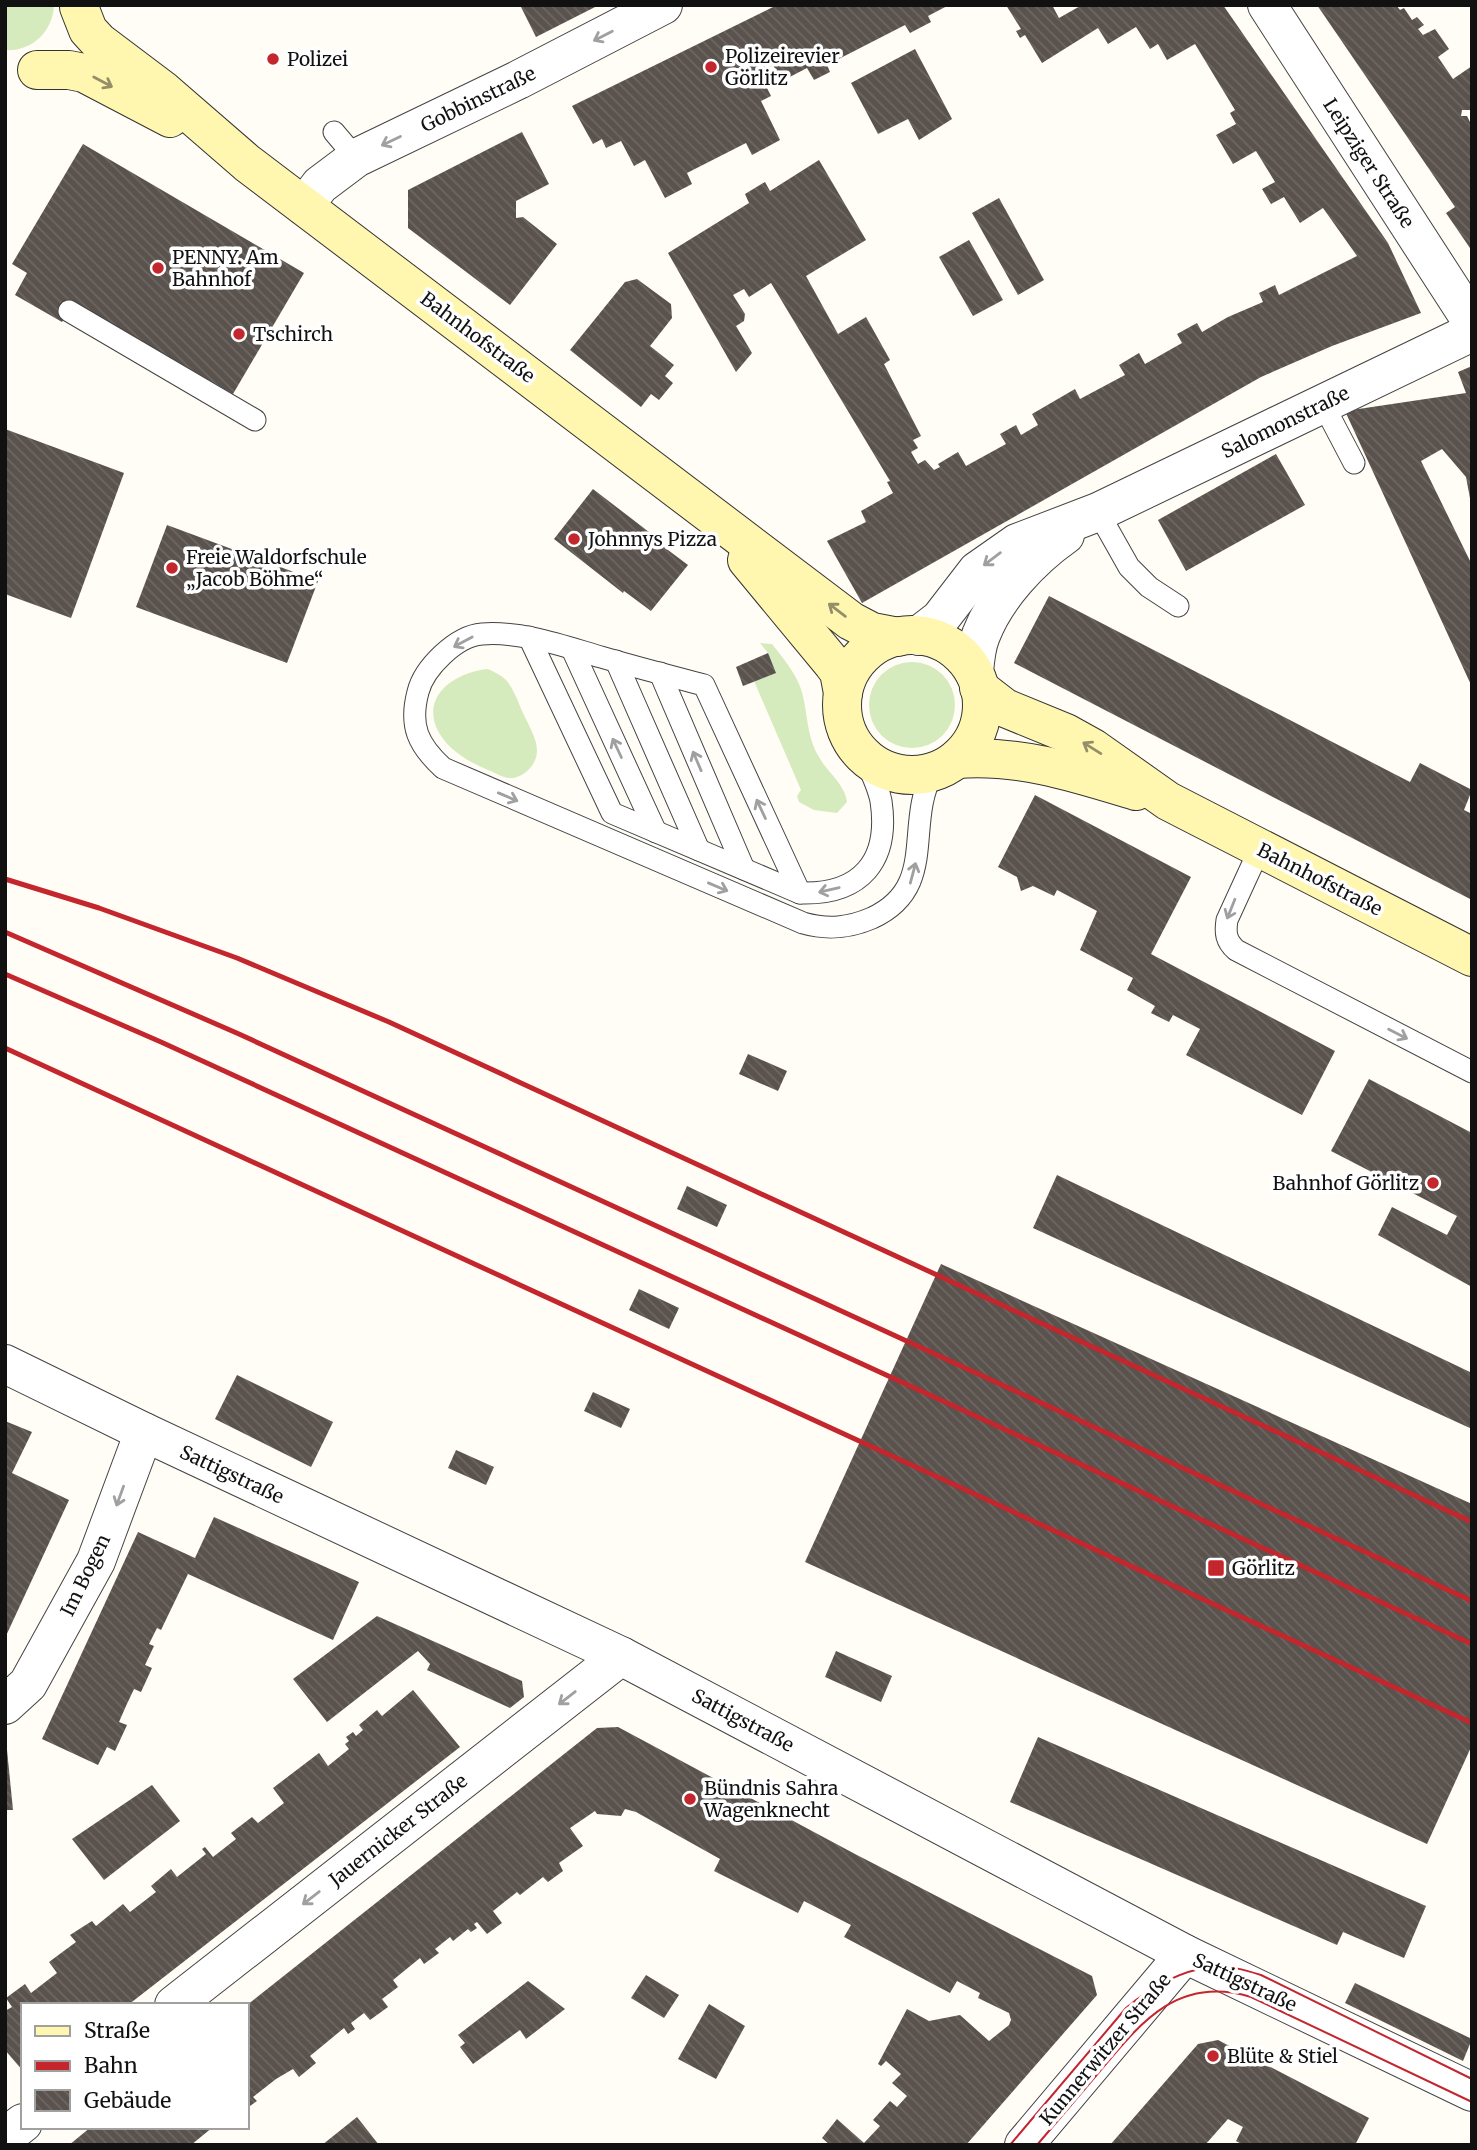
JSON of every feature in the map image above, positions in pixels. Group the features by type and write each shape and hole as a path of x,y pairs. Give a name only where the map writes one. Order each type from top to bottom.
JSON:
{"main road":[{"path":"21,73 50,63 67,46 76,27 79,6"},
{"name":"Bahnhofstraße","path":"79,6 88,30 99,42 164,91 247,163 851,621 872,632 934,640 950,647 964,658 988,697 1005,708 1074,737 1168,801 1472,957"},
{"name":"Bahnhofstraße","path":"21,73 69,70 97,78 247,163"},
{"name":"Bahnhofstraße","path":"708,512 839,672 844,693"},
{"name":"Bahnhofstraße","path":"908,637 881,643 861,658 851,671 844,693 843,712 846,727 863,755 889,771 911,775 945,765 1014,759 1048,765 1168,801"},
{"path":"945,765 968,747 978,727 982,704 976,680"}],"street":[{"name":"Gobbinstraße","path":"304,206 345,145 518,80 663,5"},
{"name":"Leipziger Straße","path":"1267,5 1472,322"},
{"name":"Salomonstraße","path":"908,637 940,619 977,571 1002,552 1045,531 1098,512 1472,332"},
{"name":"Salomonstraße","path":"976,680 981,634 1013,584 1042,553 1098,512"},
{"name":"Sattigstraße","path":"5,1364 621,1656 1185,1954 1472,2092"},
{"name":"Im Bogen","path":"5,1705 28,1684 96,1561 144,1432"},
{"name":"Jauernicker Straße","path":"177,2003 621,1656"},
{"name":"Kunnerwitzer Straße","path":"1024,2145 1185,1954"},
{"path":"5,2137 21,2125"}],"lane":[{"path":"69,311 255,419"},
{"path":"1322,404 1354,463"},
{"path":"1098,512 1129,567 1149,587 1178,606"},
{"path":"800,893 704,685 529,637 478,634 456,644 428,669 421,682 415,710 418,737 426,753 443,768 820,928 859,924 891,908 901,899 915,870 920,809 925,789 945,765"},
{"path":"529,637 612,813 800,893 818,893 841,887 862,876 875,860 881,834 880,800 863,755"},
{"path":"572,649 656,832"},
{"path":"616,661 699,850"},
{"path":"660,673 744,869"},
{"path":"1260,848 1227,919 1228,943 1236,950 1472,1072"}],"green space":[{"path":"5,5 54,5 50,23 39,38 24,47 5,50"},
{"path":"760,643 772,644 798,683 815,749 846,796 847,802 837,813 814,810 799,802 797,796 801,790 754,681 768,653"},
{"path":"904,662 920,662 943,674 952,688 955,705 952,722 943,736 920,748 904,748 888,741 876,729 869,713 869,697 876,681 888,669"},
{"path":"488,669 509,684 537,747 531,767 516,777 500,776 460,755 442,738 434,718 437,696 444,688 464,675"}],"building":[{"path":"520,5 599,5 536,37"},
{"path":"777,5 949,5 928,16 931,22 910,33 905,25 827,65 830,72 814,80 807,68 782,81 773,65 759,72 771,96 761,101 780,140 752,155 746,143 687,173 692,184 665,198 645,160 634,166 621,141 606,148 602,139 593,144 572,106"},
{"path":"1006,5 1052,5 1059,18 1082,5 1223,5 1388,243 1421,313 1332,346 1261,377 862,603 827,541 866,522 861,511 893,493 887,482 890,481 771,283 749,297 744,289 733,295 745,314 744,321 736,326 752,353 736,372 668,253 749,203 745,194 765,182 770,191 819,160 866,240 806,276 838,334 866,317 890,360 884,364 921,436 913,440 918,448 911,452 918,464 925,460 934,470 940,467 938,464 958,452 966,466 1006,444 1000,434 1016,425 1021,435 1038,425 1032,414 1075,389 1080,399 1125,375 1119,365 1139,353 1145,364 1182,343 1177,334 1197,323 1202,332 1263,302 1259,293 1275,285 1279,295 1357,256 1323,208 1300,223 1284,197 1271,204 1262,189 1275,182 1256,151 1233,164 1216,135 1236,124 1230,113 1235,110 1195,44 1167,60 1158,44 1150,49 1136,27 1108,44 1098,28 1042,63 1025,35 1020,38 1016,31 1021,29"},
{"path":"1317,5 1396,5 1400,10 1404,8 1412,20 1417,17 1424,25 1418,29 1423,35 1435,29 1449,49 1438,57 1453,79 1472,66 1472,110 1462,110 1461,116 1467,116 1472,126 1472,251 1446,213 1455,207"},
{"path":"915,49 952,119 919,140 908,119 878,134 851,83"},
{"path":"522,132 549,184 516,201 516,218 523,217 557,244 510,305 408,228 408,190"},
{"name":"PENNY. Am Bahnhof","path":"83,144 304,273 233,394 74,302 62,322 15,295 27,273 12,264"},
{"path":"999,198 1044,280 1018,295 972,213"},
{"path":"969,240 1003,300 973,316 939,257"},
{"path":"637,279 671,304 672,318 650,346 674,365 665,376 673,383 659,400 651,394 641,407 570,350 625,282"},
{"path":"1472,366 1472,509 1466,477 1442,449 1421,461 1472,565 1472,687 1345,411 1466,393 1458,372"},
{"path":"5,429 124,473 71,618 5,594"},
{"path":"1276,454 1305,505 1186,571 1158,520"},
{"path":"593,489 688,565 651,611 624,591 623,593 554,539"},
{"path":"167,525 318,581 287,663 136,607"},
{"path":"1049,596 1410,782 1420,763 1472,790 1464,810 1472,814 1472,900 1014,663"},
{"path":"768,653 776,673 743,686 736,667"},
{"path":"1035,795 1191,877 1151,954 1335,1051 1302,1115 1186,1055 1200,1029 1173,1015 1169,1022 1151,1013 1155,1006 1127,990 1133,978 1080,950 1097,911 1057,890 1054,896 1033,886 1021,891 1017,877 998,867"},
{"path":"748,1054 787,1071 778,1091 739,1074"},
{"name":"Bahnhof Görlitz","path":"1369,1079 1472,1133 1472,1287 1378,1235 1392,1207 1447,1235 1457,1216 1331,1151"},
{"path":"1057,1175 1472,1373 1472,1429 1033,1228"},
{"path":"687,1186 727,1205 717,1227 677,1209"},
{"path":"941,1264 1472,1504 1472,1745 1427,1844 805,1562"},
{"path":"639,1289 679,1308 669,1329 629,1310"},
{"path":"237,1375 333,1422 311,1467 215,1419"},
{"path":"593,1392 630,1409 621,1428 584,1411"},
{"path":"5,1421 32,1432 12,1473 69,1500 5,1638"},
{"path":"456,1450 494,1467 486,1485 448,1468"},
{"path":"214,1517 359,1582 333,1640 188,1574 161,1630 157,1628 149,1644 154,1646 145,1665 152,1668 141,1692 134,1689 126,1706 119,1722 127,1725 115,1751 107,1747 98,1765 42,1739 138,1532 195,1558"},
{"path":"377,1616 522,1681 524,1697 510,1708 427,1670 430,1664 418,1651 327,1722 293,1679"},
{"path":"836,1651 892,1676 881,1702 825,1677"},
{"path":"413,1690 460,1747 131,2003 21,2003 21,2069 5,2050 5,2011 12,2007 6,1998 25,1984 31,1993 57,1973 49,1962 76,1942 70,1935 92,1921 96,1926 123,1904 130,1912 156,1892 151,1886 171,1869 177,1877 206,1854 202,1849 205,1847 213,1857 236,1839 231,1833 252,1817 258,1823 284,1803 273,1788 319,1753 328,1766 349,1749 345,1744 349,1741 346,1737 353,1732 356,1736 363,1730 359,1725 377,1710 382,1716"},
{"path":"618,1727 855,1854 1092,1976 1097,1995 966,2145 830,2145 822,2138 837,2119 864,2143 880,2126 873,2120 890,2101 897,2107 907,2096 892,2083 901,2074 886,2061 881,2066 878,2064 907,2009 929,2021 960,2015 989,2041 1009,2025 1009,2013 978,1998 980,1993 957,1981 950,1993 844,1937 851,1925 804,1901 798,1913 714,1871 720,1859 636,1812 625,1809 621,1816 597,1814 595,1811 570,1828 583,1846 559,1863 563,1871 548,1882 543,1877 520,1895 517,1892 493,1911 502,1923 487,1934 477,1922 474,1924 477,1928 471,1932 468,1929 453,1941 450,1937 435,1949 439,1953 424,1964 420,1958 393,1980 398,1987 382,1999 388,2007 370,2020 364,2013 351,2023 355,2029 348,2034 344,2028 310,2056 316,2063 299,2077 293,2069 276,2079 253,2097 257,2101 248,2107 248,2004 597,1728"},
{"path":"1038,1737 1426,1906 1404,1958 1343,1932 1337,1945 1010,1802"},
{"path":"7,1750 13,1810 5,1810"},
{"path":"152,1785 180,1821 104,1880 72,1839"},
{"path":"646,1975 679,1995 664,2018 631,1998"},
{"path":"528,1981 565,2009 526,2039 520,2030 473,2064 460,2047 465,2043 458,2035"},
{"path":"1355,1983 1472,2039 1463,2061 1345,2003"},
{"path":"709,2004 745,2026 716,2079 678,2059"},
{"path":"1218,2040 1369,2118 1355,2145 1243,2145 1236,2141 1243,2127 1228,2119 1205,2145 1110,2145 1198,2044"},
{"path":"357,2117 379,2145 322,2145"},
{"path":"89,2129 211,2129 191,2145 69,2145"}],"tram line":[{"path":"1010,2145 1126,2008 1166,1982 1188,1972 1211,1967 1230,1967 1261,1975 1472,2079"},
{"path":"1037,2145 1131,2035 1147,2020 1164,2007 1203,1992 1226,1992 1251,1997 1472,2102"}],"railway":[{"path":"5,879 99,908 237,958 389,1022 1472,1522"},
{"path":"5,932 239,1034 1472,1601"},
{"path":"5,974 161,1042 1472,1644"},
{"path":"5,1048 1472,1723"}],"place":[{"name":"Polizei","path":"273,59"},
{"name":"Polizeirevier Görlitz","path":"711,67"},
{"name":"PENNY. Am Bahnhof","path":"158,268"},
{"name":"Tschirch","path":"239,334"},
{"name":"Johnnys Pizza","path":"574,539"},
{"name":"Freie Waldorfschule „Jacob Böhme“","path":"172,568"},
{"name":"Bahnhof Görlitz","path":"1433,1183"},
{"name":"Görlitz","path":"1216,1568"},
{"name":"Bündnis Sahra Wagenknecht","path":"690,1799"},
{"name":"Blüte & Stiel","path":"1213,2056"}]}
